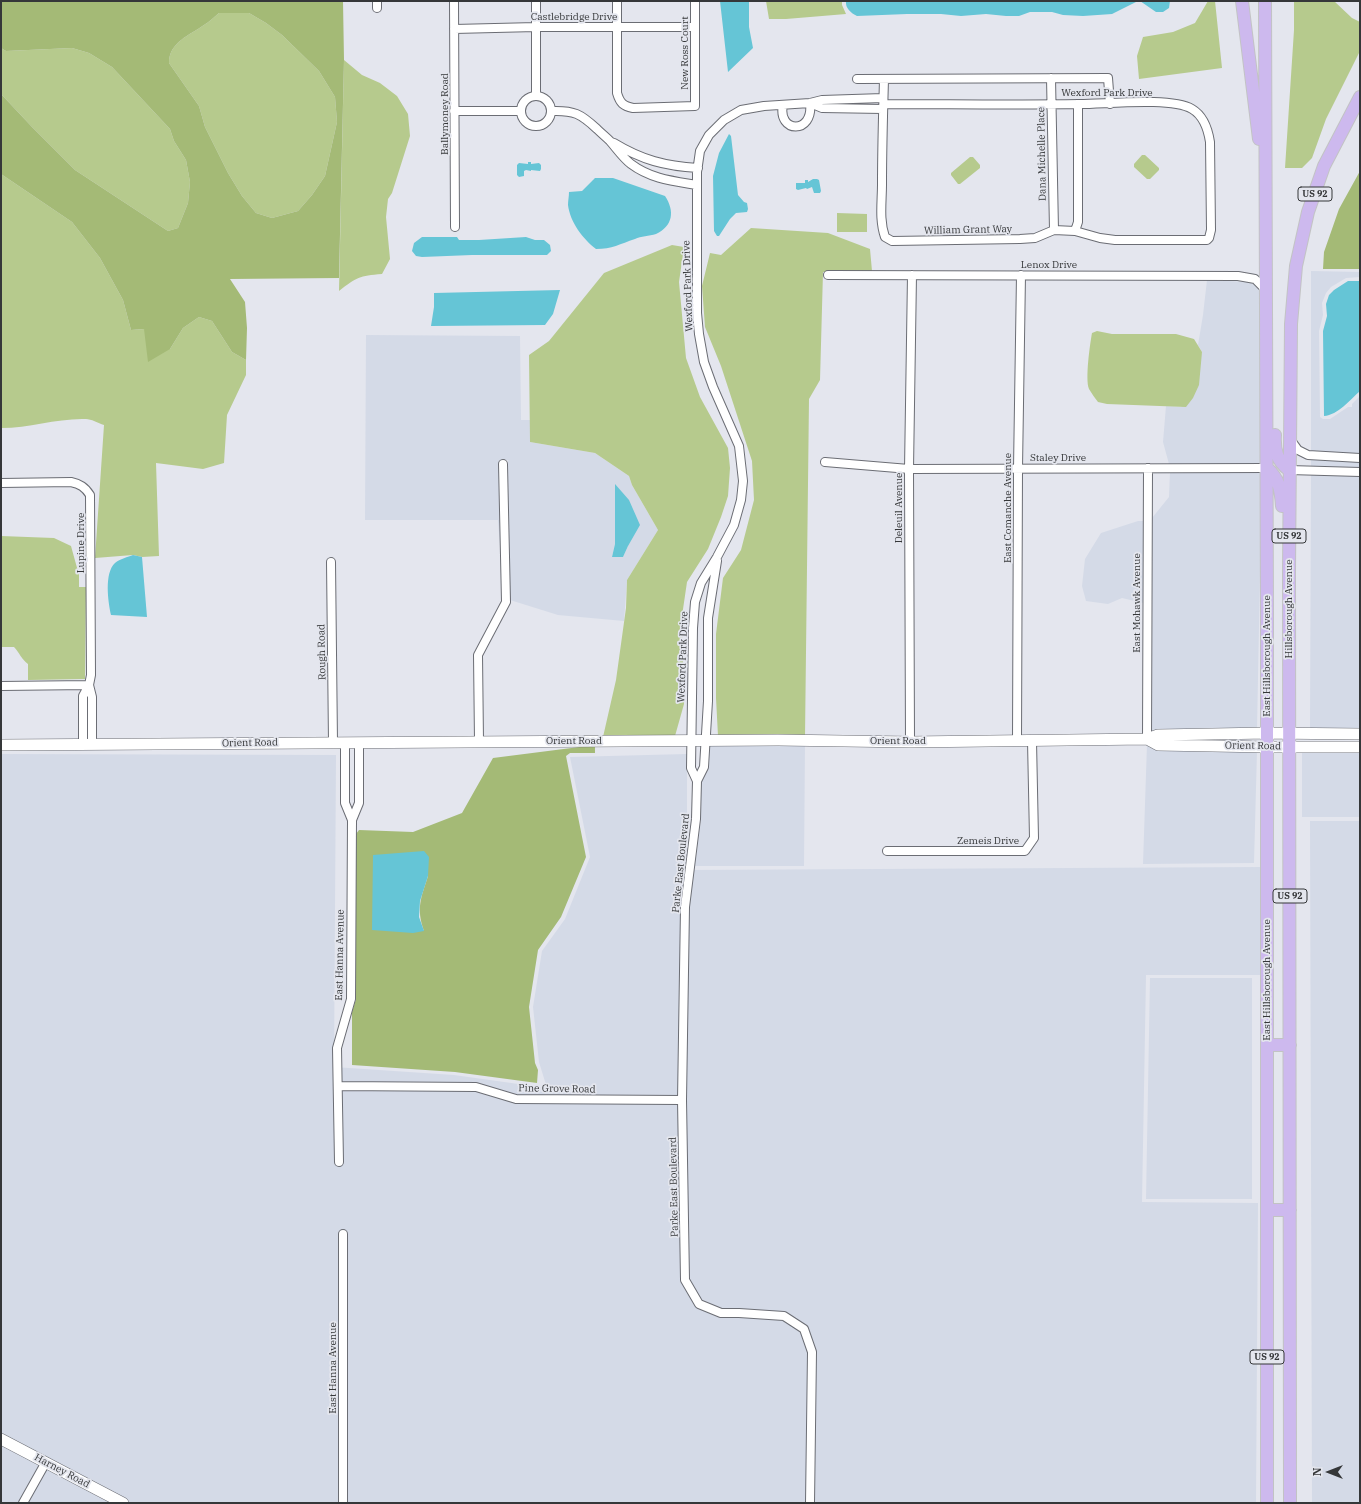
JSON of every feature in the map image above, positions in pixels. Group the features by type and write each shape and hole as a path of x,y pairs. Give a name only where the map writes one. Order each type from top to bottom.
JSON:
{"main road":[{"path":"1242,1 1266,194"},
{"name":"US 92","path":"1265,1 1266,290"},
{"name":"US 92","path":"1290,470 1290,324 1296,266 1308,212 1324,166 1360,97"},
{"name":"East Hillsborough Avenue","path":"1266,290 1267,1503"},
{"path":"1267,369 1273,392 1275,452 1280,462 1290,470"},
{"path":"1267,468 1276,477 1280,486 1282,543 1289,571"},
{"name":"Hillsborough Avenue","path":"1290,470 1290,747"},
{"name":"US 92","path":"1290,747 1290,1503"},
{"path":"1267,1045 1290,1045"},
{"path":"1267,1210 1290,1210"}],"street":[{"name":"Ballymoney Road","path":"454,1 455,227"},
{"path":"536,1 536,96"},
{"path":"617,1 617,27"},
{"name":"New Ross Court","path":"617,27 617,93 620,101 625,106 633,108 695,106 695,1"},
{"name":"Castlebridge Drive","path":"454,29 536,27 695,27"},
{"name":"Dana Michelle Place","path":"1051,78 1054,230"},
{"path":"857,79 1108,78 1110,104"},
{"name":"William Grant Way","path":"884,79 882,227 885,237 892,241 913,242 1035,238 1054,230 1075,231 1100,238 1115,240 1207,240"},
{"path":"536,96 542,97 546,100 550,105 551,111 550,117 546,122 542,125 536,126 530,125 526,122 522,117 521,111 525,101 530,97 536,96"},
{"name":"Wexford Park Drive","path":"691,740 693,628 695,602 701,582 717,557 734,525 741,500 743,481 739,446 713,387 704,362 697,312 697,185 700,151 710,135 724,120 741,110 764,106 810,103 822,108 884,104 1110,104 1147,102 1178,104 1192,109 1202,118 1208,128 1210,142 1211,230 1207,240"},
{"path":"783,105 781,113 784,120 790,125 797,127 804,124 810,118 810,103"},
{"path":"1075,231 1078,222 1078,104"},
{"path":"551,111 563,110 583,116 609,140 629,163 650,176 669,181 697,185"},
{"path":"454,111 521,111"},
{"path":"609,140 630,153 651,162 674,167 698,168"},
{"name":"Lenox Drive","path":"828,275 1238,276 1255,279 1266,290"},
{"name":"Deleuil Avenue","path":"910,742 909,469 912,275"},
{"name":"East Comanche Avenue","path":"1017,741 1018,468 1021,275"},
{"path":"1290,438 1298,450 1308,456 1360,458"},
{"name":"Staley Drive","path":"825,462 909,469 1267,468"},
{"path":"479,742 478,655 506,602 503,464"},
{"name":"East Mohawk Avenue","path":"1147,739 1148,468"},
{"path":"1290,470 1360,472"},
{"name":"Lupine Drive","path":"1,483 71,482 83,486 90,495 91,667 89,685 92,697 87,745"},
{"name":"Wexford Park Drive","path":"706,740 708,701 708,618 717,557"},
{"name":"Rough Road","path":"331,562 333,742"},
{"path":"1,686 89,685"},
{"name":"Orient Road","path":"1,745 691,740 910,742 1147,739 1158,735 1267,733 1360,734"},
{"name":"Orient Road","path":"1147,739 1158,745 1360,747"},
{"name":"Parke East Boulevard","path":"691,740 691,768 697,782"},
{"name":"Parke East Boulevard","path":"706,740 704,767 697,782 696,819 685,907 682,1100 685,1280 700,1304 721,1313 784,1316 804,1329 812,1352 810,1503"},
{"name":"Zemeis Drive","path":"887,851 1024,851 1034,838 1032,741"},
{"name":"East Hanna Avenue","path":"339,1162 337,1048 351,999 352,820 346,803 346,742"},
{"name":"East Hanna Avenue","path":"352,820 359,803 359,742"},
{"name":"Pine Grove Road","path":"338,1086 476,1087 516,1099 682,1100"},
{"name":"East Hanna Avenue","path":"343,1234 343,1503"},
{"name":"Harney Road","path":"1,1439 123,1503"},
{"path":"23,1503 46,1462"}],"shaded area":[{"path":"1311,271 1360,272 1360,277 1346,278 1331,287 1326,293 1322,303 1323,315 1319,331 1320,417 1323,419 1330,419 1348,407 1352,407 1352,404 1360,396 1360,454 1311,452"},
{"path":"1207,280 1250,282 1261,291 1262,464 1169,464 1163,442 1166,406 1181,407 1202,352 1198,345"},
{"path":"366,335 520,336 521,420 530,420 530,442 595,453 629,476 632,485 658,530 627,580 624,621 558,615 510,600 508,460 499,460 500,547 498,520 365,520","holes":["615,485 628,546 623,557 612,557 615,544"]},
{"path":"1311,460 1360,462 1360,468 1311,467"},
{"path":"1170,472 1262,472 1257,729 1151,733 1152,518 1169,497"},
{"path":"1311,475 1360,476 1360,730 1310,729"},
{"path":"1138,521 1143,521 1143,603 1122,598 1108,604 1086,601 1082,586 1085,559 1101,533"},
{"path":"710,744 805,744 804,866 695,866 701,820 700,783 709,767"},
{"path":"1147,744 1257,751 1254,863 1143,864"},
{"path":"1302,750 1360,750 1360,817 1302,817"},
{"path":"1,754 336,755 334,1067 454,1075 547,1088 539,1062 533,1007 542,951 565,919 590,857 570,757 687,754 687,870 1260,867 1260,975 1146,975 1142,1202 1258,1203 1256,1503 1,1503"},
{"path":"1310,821 1360,821 1360,1503 1312,1503"},
{"path":"1150,978 1252,978 1252,1199 1146,1199"}],"green space":[{"path":"1,1 343,1 344,60 339,278 230,279 245,302 247,328 246,360 232,352 212,321 199,317 183,328 170,349 148,362 144,329 131,330 123,300 100,258 72,222 1,174 1,94 75,170 168,231 178,228 188,203 190,182 186,160 174,141 170,129 112,67 89,53 72,48 6,51 1,48","holes":["219,13 249,13 282,35 319,71 335,97 337,122 325,176 312,195 298,211 272,218 256,213 242,196 228,173 205,127 199,106 169,63 172,50 176,44"]},
{"path":"766,1 842,1 846,14 769,19"},
{"path":"1208,1 1215,1 1222,68 1139,79 1137,56 1143,37 1173,32 1195,23"},
{"path":"1294,1 1334,1 1352,18 1360,22 1360,51 1326,119 1312,158 1302,168 1285,168 1294,30"},
{"path":"219,13 249,13 266,23 282,35 319,71 335,97 337,122 325,176 312,195 298,211 272,218 256,213 242,196 228,173 205,127 199,106 169,63 172,50 176,44"},
{"path":"1,48 6,51 72,48 89,53 112,67 170,129 174,141 186,160 190,182 188,203 178,228 168,231 75,170 33,128 1,94"},
{"path":"344,60 362,75 380,83 397,96 408,114 410,136 392,193 388,199 386,217 390,259 382,274 359,278 339,291"},
{"path":"1142,155 1145,155 1159,168 1159,170 1150,179 1147,179 1134,167 1134,164"},
{"path":"970,157 973,157 980,165 980,168 958,184 951,173"},
{"path":"1360,171 1360,269 1323,269 1324,252 1339,209"},
{"path":"1,174 72,222 100,258 123,300 131,330 144,329 170,349 183,328 199,317 212,321 232,352 246,360 246,375 227,415 224,463 203,469 156,463 159,556 142,557 133,555 95,558 104,425 88,419 75,419 12,428 1,428"},
{"path":"837,213 867,214 867,232 837,232"},
{"path":"751,228 828,233 870,249 872,271 823,272 820,380 809,399 805,736 718,736 716,698 716,634 723,578 741,550 754,500 752,461 721,366 705,327 702,286 710,253 721,255"},
{"path":"672,245 684,247 679,282 686,358 700,397 728,448 730,468 728,496 708,549 687,582 682,616 684,704 675,736 603,737 616,680 626,608 627,580 658,530 632,485 629,476 595,453 530,442 529,355 549,341 604,273"},
{"path":"1097,331 1112,334 1176,334 1194,339 1202,352 1199,385 1193,398 1186,407 1107,404 1098,402 1089,389 1088,384 1088,361 1092,333"},
{"path":"1,536 54,538 71,546 79,575 79,587 86,587 85,679 28,680 28,664 16,649 14,647 1,647"},
{"path":"595,745 595,753 570,753 566,756 586,857 561,917 538,950 529,1007 535,1063 538,1070 537,1083 455,1072 352,1065 352,1012 356,999 356,834 359,830 413,832 462,813 493,758","holes":["373,855 428,876 420,903 420,916 424,931"]}],"water":[{"path":"720,1 749,1 749,27 753,48 728,72"},
{"path":"846,1 1138,1 1112,14 1083,16 1063,15 1052,12 1030,12 1019,16 986,14 961,16 941,14 907,14 857,16 846,6"},
{"path":"1140,1 1170,1 1169,8 1163,12 1156,12"},
{"path":"729,134 731,136 738,195 744,202 747,203 748,209 747,212 736,213 730,219 719,236 717,236 714,231 713,176 719,153"},
{"path":"528,162 531,162 531,164 539,163 541,165 540,171 526,170 524,171 524,176 519,177 517,175 517,165 519,163 528,164"},
{"path":"595,178 613,178 665,196 671,213 671,218 666,227 656,234 640,237 611,247 596,249 586,240 574,224 568,205 569,192 582,191"},
{"path":"813,179 819,180 820,193 814,193 812,187 807,189 796,189 796,183 805,183 805,180 808,180 808,182"},
{"path":"422,237 457,237 459,240 479,240 526,237 535,240 544,240 550,245 551,251 547,255 416,256 412,251 414,243"},
{"path":"1348,281 1360,281 1360,391 1339,410 1324,416 1323,331 1327,316 1326,304 1329,295"},
{"path":"560,290 553,314 545,325 431,326 434,307 434,293"},
{"path":"615,484 629,500 640,525 623,557 612,557 615,544"},
{"path":"133,555 142,557 147,617 111,615 108,595 109,574 115,563"},
{"path":"424,851 429,857 428,876 420,901 419,917 424,931 413,933 372,930 373,855"}]}
